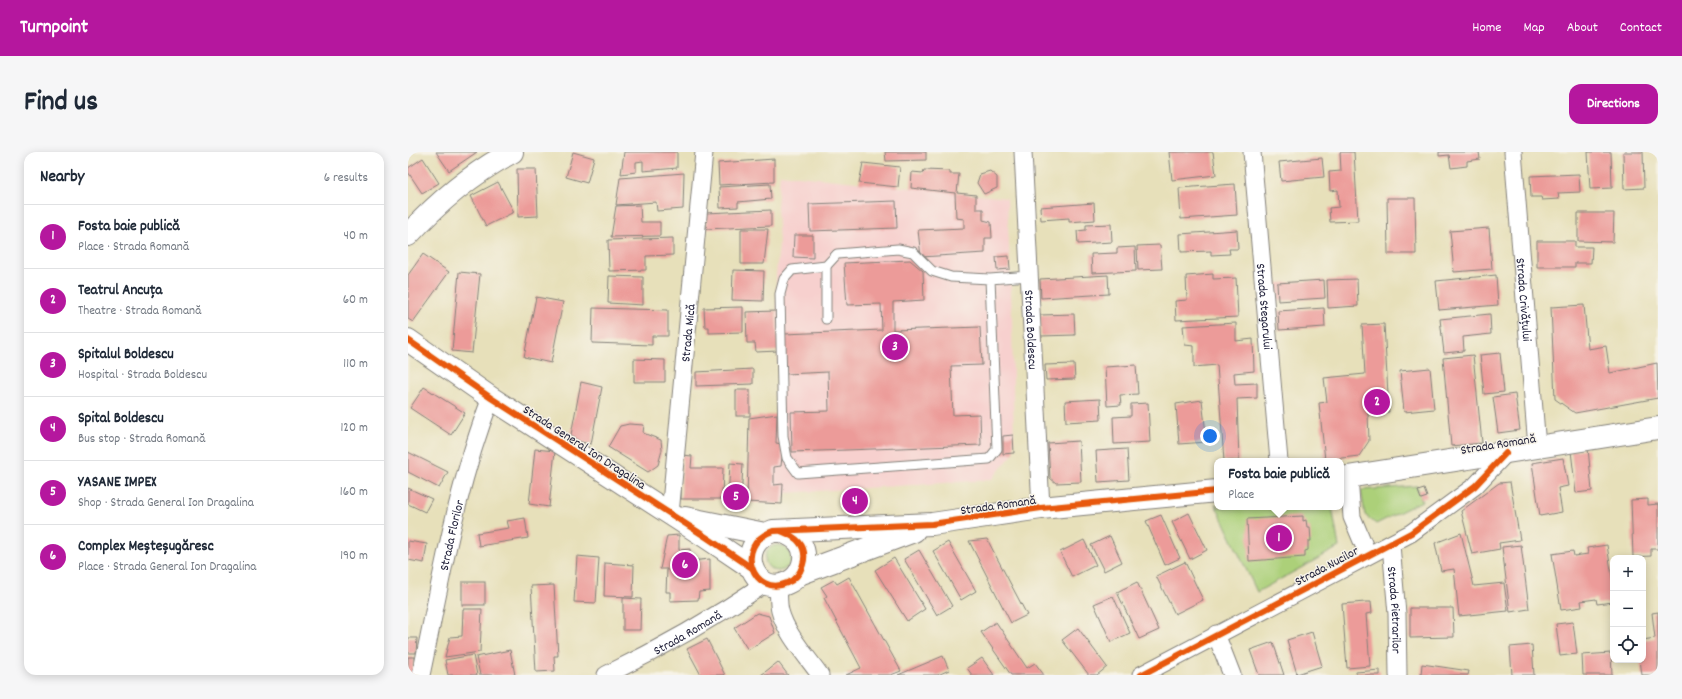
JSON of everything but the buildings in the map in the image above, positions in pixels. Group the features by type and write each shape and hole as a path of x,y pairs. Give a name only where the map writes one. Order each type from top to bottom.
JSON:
{"street":[{"name":"Strada Mică","path":"670,514 704,152"},
{"name":"Strada Boldescu","path":"1023,152 1041,508"},
{"name":"Strada Stegarului","path":"1252,152 1279,458"},
{"name":"Strada Crivățului","path":"1513,152 1537,447"},
{"path":"408,235 434,208 456,189 502,154"},
{"name":"Strada General Ion Dragalina","path":"408,340 491,398 670,514 765,579"},
{"name":"Strada Florilor","path":"422,675 449,537 467,465 491,398"},
{"name":"Strada Romană","path":"1345,478 1658,428"},
{"name":"Strada Nucilor","path":"1141,675 1216,634 1391,544 1422,525 1475,486 1506,453"},
{"path":"1345,478 1352,518 1368,555"},
{"name":"Strada Romană","path":"773,533 932,524 1041,508 1214,491"},
{"name":"Strada General Ion Dragalina","path":"670,514 773,533"},
{"name":"Strada Romană","path":"799,574 932,524"},
{"path":"765,579 786,584 799,574 803,565 804,553 800,543 792,536 773,533 757,540 752,548 750,558 779,600 783,618 788,629 820,675"},
{"name":"Strada Pietrarilor","path":"1391,544 1397,614 1398,675"},
{"name":"Strada Romană","path":"606,675 655,651 720,614 765,579"},
{"path":"1216,634 1232,675"}],"lane":[{"path":"990,279 997,450 989,459 798,473 787,458 783,436 780,294 784,279 792,270 826,266 837,254 898,249 913,252 932,271 951,277 990,279 1029,276"},
{"path":"826,266 826,319"}],"shaded area":[{"path":"780,174 1007,198 1012,318 1014,453 991,480 786,493 782,504 747,502 777,414 780,415 776,274 779,245 777,206"}],"green space":[{"path":"1417,486 1422,501 1376,524 1365,515 1361,490"},
{"path":"1218,510 1333,510 1339,547 1257,592"},
{"path":"778,545 787,549 791,558 787,567 778,571 769,567 765,558 769,549"}],"cycle path":[{"path":"408,340 491,398 752,568"},
{"path":"1141,675 1411,533 1475,486 1506,453"},
{"path":"781,531 799,542 804,553 804,559 803,565 797,576 787,583 775,586 765,583 757,577 752,568 751,558 753,547 760,538 773,531 932,524 1041,508 1214,491"}],"place":[{"name":"Spitalul Boldescu","path":"895,347"},
{"name":"Teatrul Ancuța","path":"1377,402"},
{"name":"YASANE IMPEX","path":"736,497"},
{"name":"Spital Boldescu","path":"855,501"},
{"name":"Fosta baie publică","path":"1279,538"},
{"name":"Complex Meșteșugăresc","path":"685,565"}]}
